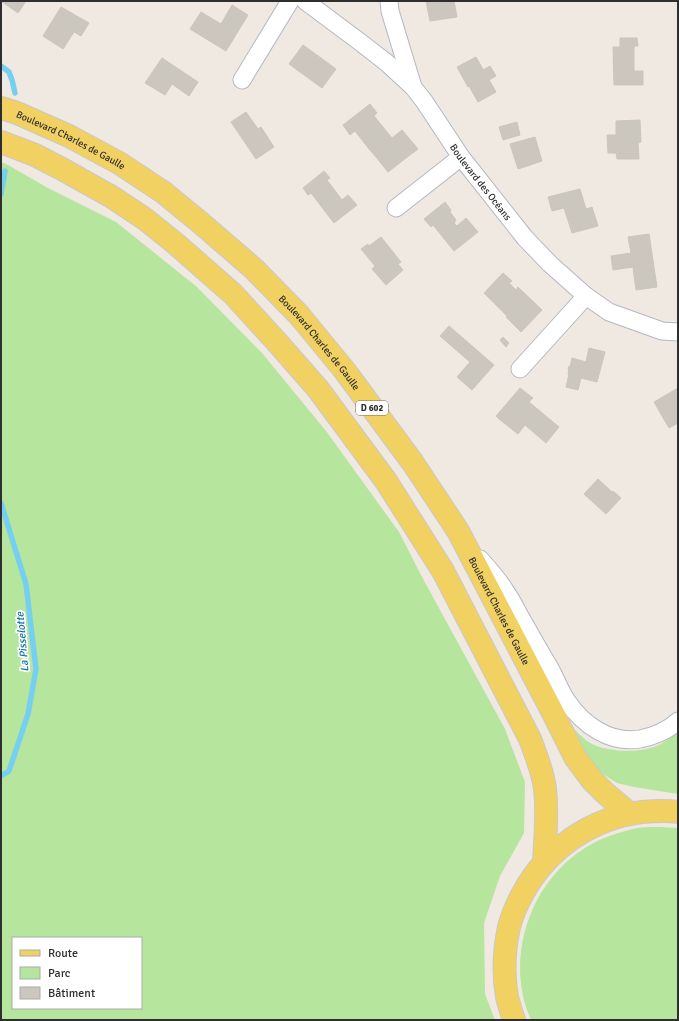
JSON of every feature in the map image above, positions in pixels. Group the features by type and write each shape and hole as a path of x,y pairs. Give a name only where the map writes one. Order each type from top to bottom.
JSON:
{"main road":[{"name":"Boulevard Charles de Gaulle","path":"1,108 17,113 69,136 120,163 163,192 254,269 299,315 345,371 413,464 458,531 575,757 592,780 630,814"},
{"path":"1,142 62,169 112,197 145,219 233,294 318,389 386,481 443,571 530,739 539,763 545,788 546,809 544,863"},
{"path":"514,1020 507,997 504,973 505,949 510,925 521,896 529,882 544,863 558,849 574,836 592,826 630,814 651,811 676,811"}],"street":[{"path":"242,80 290,1"},
{"name":"Boulevard des Océans","path":"305,1 360,42 413,87 462,156 525,238 550,264 586,296 609,312 662,331 678,332"},
{"path":"389,1 390,11 413,87"},
{"path":"396,208 462,156"},
{"path":"520,369 586,296"},
{"path":"458,531 506,591 567,701 579,716 592,728 608,736 624,740 636,740 648,738 661,733 678,721"}],"green space":[{"path":"1,162 48,188 116,222 197,287 262,353 326,431 399,532 505,729 525,782 524,833 500,876 484,923 485,994 495,1020 1,1020"},
{"path":"575,730 592,744 608,749 628,751 648,749 657,746 678,730 678,794 617,783 601,773 588,759 579,741 572,732"},
{"path":"643,827 678,828 678,1020 531,1020 523,997 520,973 521,948 527,925 536,902 549,881 565,863 585,848 596,842 614,834 633,829"}],"building":[{"path":"1,1 26,1 18,13"},
{"path":"426,1 454,1 457,17 430,21"},
{"path":"232,5 248,15 226,51 190,29 201,12 221,24"},
{"path":"61,7 89,23 81,36 74,32 63,49 43,36"},
{"path":"620,38 637,38 638,46 634,46 634,71 643,71 643,85 614,85 613,47 620,47"},
{"path":"303,45 336,69 322,88 289,64"},
{"path":"476,57 496,92 478,102 457,67"},
{"path":"162,58 198,82 189,96 172,84 165,95 145,83"},
{"path":"490,66 496,76 489,80 483,70"},
{"path":"370,104 377,113 374,116 392,138 402,130 418,149 406,158 402,153 384,167 376,157 382,152 376,143 369,149 355,131 350,135 343,125"},
{"path":"246,112 258,129 261,127 274,147 256,159 231,122"},
{"path":"640,120 641,142 638,143 639,159 617,159 616,153 608,153 607,135 616,135 616,121"},
{"path":"517,122 520,135 503,140 499,127"},
{"path":"535,137 542,161 518,169 510,144"},
{"path":"376,143 382,152 376,157 369,149"},
{"path":"402,153 406,158 388,172 384,167"},
{"path":"324,171 330,178 327,180 342,200 348,195 357,205 334,223 311,193 308,195 303,188"},
{"path":"580,189 586,209 592,207 598,226 572,233 564,208 552,211 548,197"},
{"path":"445,202 456,220 454,223 457,226 466,218 478,232 454,251 433,225 431,227 424,219"},
{"path":"649,234 657,287 636,290 633,267 613,270 611,256 631,253 628,237"},
{"path":"381,237 401,262 398,264 403,270 386,285 372,269 375,266 361,249 368,244 369,246"},
{"path":"503,273 512,281 509,283 516,290 518,287 542,310 521,332 484,293"},
{"path":"449,326 494,365 472,390 457,377 470,362 440,336"},
{"path":"503,337 509,343 506,347 500,340"},
{"path":"589,348 605,352 597,382 581,378 578,390 566,387 569,374 568,370 572,358 586,362"},
{"path":"520,388 533,398 529,402 559,427 546,443 525,425 518,434 499,419 506,410 503,408"},
{"path":"678,388 678,423 669,428 654,402"},
{"path":"503,408 506,410 499,419 496,416"},
{"path":"598,479 621,498 606,514 584,494"}],"waterway":[{"name":"La Pisselotte","path":"1,66 9,72 15,93"},
{"name":"La Pisselotte","path":"1,194 5,171"},
{"name":"La Pisselotte","path":"1,503 26,584 36,669 28,714 9,771 1,776"}]}
